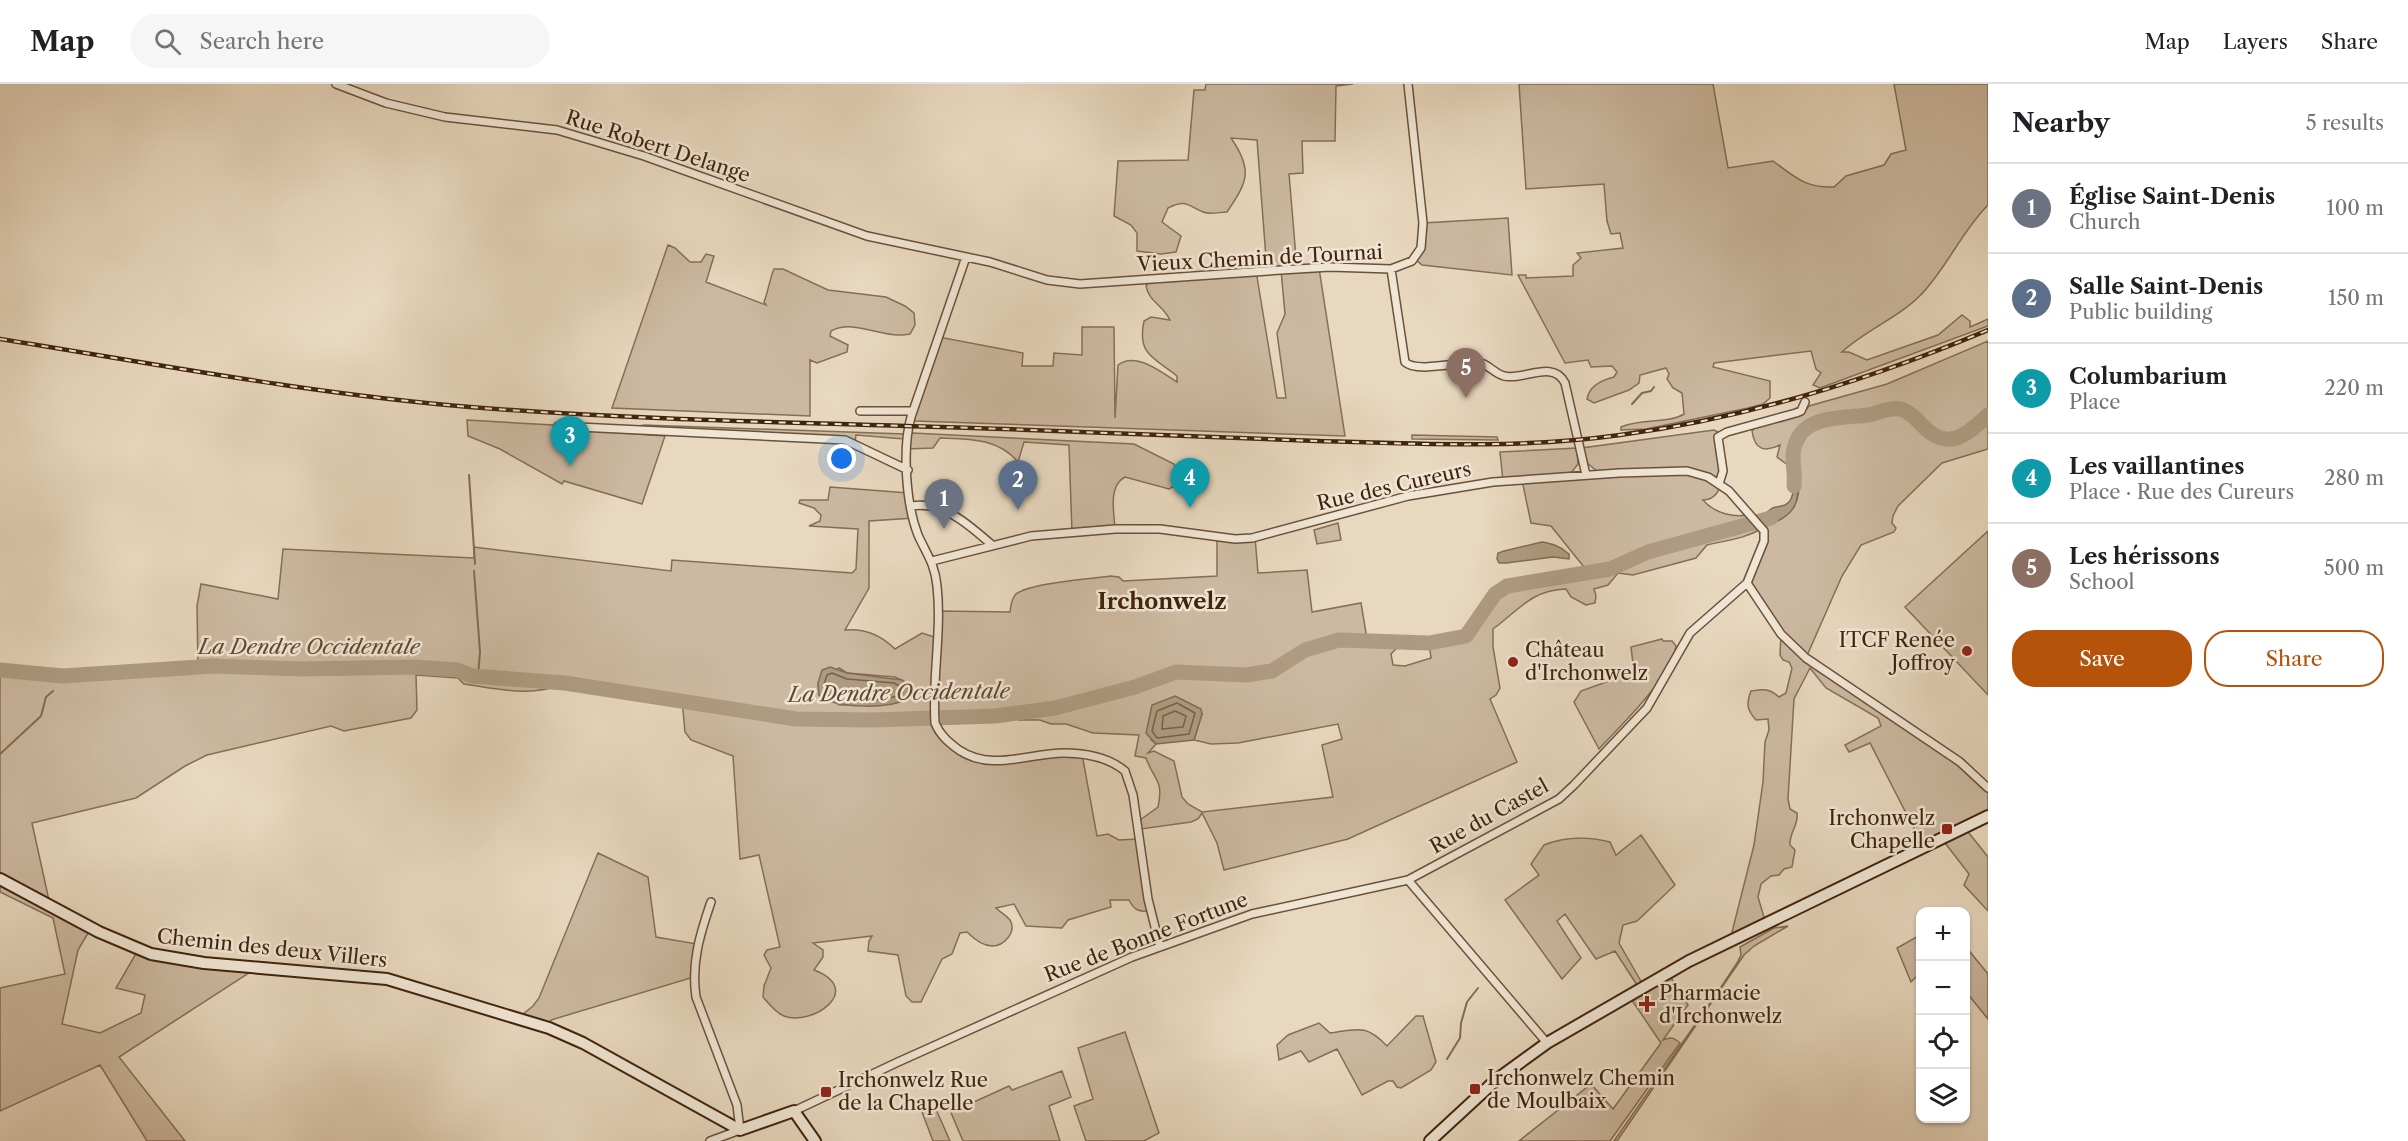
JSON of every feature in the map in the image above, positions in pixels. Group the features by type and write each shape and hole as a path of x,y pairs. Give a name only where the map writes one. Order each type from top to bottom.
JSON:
{"street":[{"name":"Rue Robert Delange","path":"336,84 386,103 445,117 541,127 590,139 867,236 966,257"},
{"name":"Vieux Chemin de Tournai","path":"966,257 1067,284 1308,268 1391,269 1404,266 1415,259 1422,240 1421,192 1411,128 1408,84"},
{"path":"966,257 908,430 908,470 912,506 918,534 932,561 937,585 935,723 943,738 952,745 966,754 983,760 1011,760 1048,754 1077,753 1104,759 1125,771 1132,789 1148,899 1160,947"},
{"path":"1391,269 1405,362 1416,367 1479,362 1502,376 1550,371 1559,375 1565,383 1586,475"},
{"path":"1719,484 1724,471 1718,437 1727,432 1801,411 1805,402"},
{"path":"860,411 913,411"},
{"path":"558,426 845,440 908,470"},
{"name":"Rue des Cureurs","path":"932,561 1031,536 1115,529 1160,529 1235,539 1252,538 1386,501 1443,489 1493,482 1586,475 1687,471 1703,475 1719,484 1763,527 1764,541 1747,583"},
{"path":"912,506 923,505 951,514 966,522 992,545"},
{"path":"1747,583 1781,634 1806,658 1960,762 1988,788"},
{"name":"Rue du Castel","path":"1408,880 1559,799 1647,708 1690,633 1747,583"},
{"path":"1430,1141 1496,1080 1547,1043 1689,961 1988,816"},
{"name":"Chemin des deux Villers","path":"0,879 99,932 151,954 204,963 387,979 549,1028 583,1043 740,1130"},
{"path":"1408,880 1547,1043"},
{"name":"Rue de Bonne Fortune","path":"710,1141 794,1111 1093,973 1160,947 1252,914 1408,880"},
{"path":"711,902 697,944 696,997 737,1105 740,1130"},
{"path":"794,1111 815,1141"}],"shaded area":[{"path":"1206,84 1353,84 1336,86 1335,141 1302,141 1303,173 1289,174 1297,269 1319,268 1345,436 914,421 913,411 939,337 1023,353 1022,366 1053,366 1054,353 1082,355 1082,327 1114,327 1115,418 1118,365 1125,361 1141,362 1177,382 1177,376 1149,354 1143,341 1144,321 1151,317 1170,320 1148,291 1146,286 1151,279 1256,271 1277,398 1286,398 1277,333 1285,314 1281,270 1267,271 1257,140 1231,138 1243,159 1245,175 1240,192 1227,212 1206,213 1183,203 1168,208 1162,222 1181,236 1176,252 1161,254 1137,251 1137,233 1131,225 1114,216 1118,161 1188,160 1194,90 1205,90"},
{"path":"1519,84 1713,84 1728,168 1773,161 1794,177 1815,186 1834,187 1846,176 1884,165 1891,154 1906,150 1894,84 1988,84 1988,205 1918,298 1842,352 1849,352 1867,360 1938,335 1962,315 1970,321 1970,327 1988,319 1988,326 1820,388 1813,385 1821,373 1816,369 1811,351 1714,363 1713,367 1770,381 1770,398 1763,404 1748,408 1646,429 1621,430 1621,427 1629,424 1670,419 1684,414 1682,393 1673,388 1667,379 1669,374 1666,368 1640,375 1639,383 1629,390 1594,403 1587,399 1593,387 1614,377 1617,372 1612,366 1591,367 1588,360 1565,363 1518,275 1526,275 1526,278 1573,276 1573,265 1581,258 1577,253 1623,248 1620,233 1611,234 1607,221 1604,184 1526,189"},
{"path":"1508,218 1512,275 1422,265 1415,259 1423,223"},
{"path":"668,245 675,248 690,262 701,262 706,254 714,256 706,282 766,305 764,302 774,269 783,269 828,290 886,297 914,313 915,325 910,334 900,335 850,327 831,331 830,336 848,345 847,352 817,363 810,360 810,416 612,408"},
{"path":"1988,341 1988,449 1942,463 1898,506 1893,516 1892,523 1896,528 1894,532 1861,545 1842,576 1806,658 1960,762 1988,788 1988,816 1965,828 1988,857 1988,911 1964,885 1969,874 1942,839 1924,848 1870,743 1849,752 1845,745 1881,726 1878,718 1826,688 1810,668 1794,699 1788,799 1790,809 1797,813 1797,821 1790,841 1790,845 1795,850 1792,867 1784,869 1779,875 1771,876 1761,884 1758,897 1766,924 1731,936 1754,845 1763,782 1765,742 1769,730 1768,719 1756,720 1748,707 1748,700 1751,691 1766,690 1779,697 1786,693 1792,668 1789,662 1783,660 1780,655 1781,634 1753,589 1753,572 1761,550 1763,528 1743,537 1707,545 1696,558 1633,575 1618,573 1608,585 1594,589 1595,603 1586,605 1571,597 1566,589 1543,593 1534,597 1493,629 1493,647 1500,688 1490,699 1517,762 1348,839 1224,870 1217,843 1202,813 1198,819 1191,822 1141,829 1140,820 1158,807 1160,791 1146,758 1135,756 1139,735 1093,733 1066,724 1019,720 1011,714 935,717 936,732 983,760 1082,754 1097,836 1108,834 1119,840 1137,839 1148,911 1136,909 1129,900 1110,900 1111,907 1068,920 1062,928 1026,926 1014,904 996,908 1010,920 1012,925 1008,938 1001,944 989,946 967,932 960,933 952,954 942,959 921,1002 912,1002 906,996 898,955 868,951 872,936 813,943 823,950 823,957 814,970 829,978 835,987 834,996 829,1005 819,1012 795,1018 778,1013 763,997 764,986 771,968 764,955 767,950 780,947 759,855 740,859 733,756 691,740 685,732 682,700 565,683 540,690 502,690 464,684 458,678 416,675 417,710 411,718 344,731 331,726 207,755 185,766 136,798 32,823 50,905 91,928 78,950 62,1024 100,1033 141,1013 145,995 116,988 138,950 258,967 119,1057 185,1141 147,1141 100,1065 0,1111 0,988 65,974 53,918 0,892 0,670 63,676 198,668 197,606 201,584 278,599 283,549 474,558 474,547 671,571 672,560 852,573 856,569 858,529 809,526 820,521 821,515 814,508 799,503 800,500 828,500 830,487 909,493 914,518 869,521 869,588 845,630 859,630 872,634 895,649 922,633 937,638 938,611 1010,612 1012,600 1016,594 1034,587 1110,576 1119,577 1123,581 1217,576 1217,537 1255,537 1258,573 1307,570 1312,612 1361,603 1367,639 1404,641 1391,654 1393,665 1405,666 1431,658 1429,643 1466,636 1495,594 1507,586 1588,572 1551,526 1531,523 1522,480 1503,481 1500,452 1577,448 1578,464 1571,473 1598,472 1586,462 1582,448 1714,430 1722,434 1718,437 1722,475 1717,492 1712,498 1703,500 1725,514 1738,516 1751,514 1763,527 1797,500 1799,490 1792,465 1789,466 1777,457 1780,445 1765,449 1756,443 1752,431 1757,425 1804,412 1809,406 1887,384","holes":["839,668 847,673 895,677 902,680 909,689 896,703 840,705 819,695 818,683","1202,714 1194,740 1211,744 1238,743 1338,724 1342,739 1322,745 1333,797 1202,812 1188,804 1182,797 1174,761 1154,751 1148,753 1156,744 1151,740"]},
{"path":"467,420 553,425 556,436 576,440 579,430 665,436 642,504 564,481 562,484 500,449 468,436"},
{"path":"644,425 904,434 904,439 856,435 855,442 624,429"},
{"path":"912,433 1134,444 1174,464 1178,474 1176,485 1169,489 1125,477 1120,481 1114,493 1115,529 1072,533 1069,445 1024,442 1018,462 1001,448 982,441 940,438 933,448 907,449"},
{"path":"1412,435 1497,437 1498,440 1412,439"},
{"path":"1338,523 1341,540 1317,544 1314,530"},
{"name":"ITCF Renée Joffroy","path":"1988,531 1988,695 1905,607"},
{"path":"1662,639 1672,641 1676,646 1665,672 1644,701 1599,749 1574,702 1581,691 1634,672 1631,647"},
{"path":"1641,835 1675,885 1637,921 1623,925 1619,943 1642,983 1637,985 1615,951 1596,959 1565,914 1557,921 1581,958 1562,979 1505,900 1539,875 1531,864 1544,845 1576,838 1593,839 1610,842 1616,855"},
{"path":"598,853 648,877 656,937 697,944 694,977 551,1020 549,1028 518,1018 539,998"},
{"path":"1788,926 1754,946 1744,955 1617,1141 1614,1141 1737,963 1741,955 1740,947 1774,928"},
{"path":"1916,937 1916,977 1911,982 1897,948"},
{"path":"1970,952 1988,974 1988,1019 1970,997"},
{"path":"1668,973 1688,1005 1663,1040 1672,1038 1680,1043 1610,1141 1519,1141 1591,1084 1613,1109 1661,1043 1629,996"},
{"path":"1416,1016 1423,1016 1436,1062 1431,1070 1401,1088 1397,1087 1393,1081 1388,1081 1362,1095 1337,1049 1309,1062 1301,1051 1279,1060 1277,1045 1288,1035 1319,1023 1330,1033 1367,1031 1387,1046"},
{"path":"1125,1032 1159,1133 1144,1141 1086,1141 1074,1106 1093,1099 1078,1048"},
{"path":"1062,1071 1071,1097 1049,1106 1060,1141 963,1141 949,1108 974,1102 1009,1086 1012,1090"},
{"path":"935,1107 950,1141 933,1141 922,1112"}],"water":[{"path":"1795,465 1798,488 1795,505 1784,517 1763,527 1756,519 1773,508 1785,505 1792,498 1793,487 1789,466"},
{"path":"1542,542 1563,549 1569,554 1569,559 1553,557 1499,563 1497,559 1498,553"},
{"path":"830,667 847,673 902,680 907,684 909,697 902,701 878,706 850,705 826,700 819,695 818,683 822,670"},
{"path":"1175,696 1201,709 1202,714 1194,740 1156,744 1146,733 1152,705"}],"waterway":[{"path":"1632,404 1642,393 1651,391 1654,387"},
{"name":"La Dendre Occidentale","path":"1794,486 1793,457 1797,440 1802,432 1818,422 1900,409 1912,415 1931,433 1948,439 1964,435 1988,415"},
{"path":"469,475 475,564"},
{"name":"La Dendre Occidentale","path":"0,670 63,676 214,666 302,669 415,667 457,670 472,676 565,683 796,719 874,720 995,716 1055,708 1135,687 1176,672 1246,675 1272,671 1305,650 1339,640 1429,643 1466,636 1495,594 1507,586 1610,569 1648,552 1771,518"},
{"path":"474,571 480,652 478,676"},
{"path":"0,754 41,716 46,697 53,691"},
{"path":"1447,1059 1460,1038 1461,1023 1467,1002 1478,988"}],"railway":[{"path":"0,339 293,386 411,401 537,412 670,419 1318,441 1507,444 1620,435 1715,418 1853,381 1988,330"}],"place":[{"name":"Les hérissons","path":"1466,398"},
{"name":"Columbarium","path":"570,466"},
{"name":"Les vaillantines","path":"1190,508"},
{"name":"Salle Saint-Denis","path":"1018,510"},
{"name":"Église Saint-Denis","path":"944,529"},
{"name":"ITCF Renée Joffroy","path":"1967,651"},
{"name":"Château d'Irchonwelz","path":"1513,662"},
{"name":"Irchonwelz Chapelle","path":"1947,829"},
{"name":"Pharmacie d'Irchonwelz","path":"1647,1004"},
{"name":"Irchonwelz Chemin de Moulbaix","path":"1475,1089"},
{"name":"Irchonwelz Rue de la Chapelle","path":"826,1092"}],"district":[{"name":"Irchonwelz","path":"1162,601"}]}
